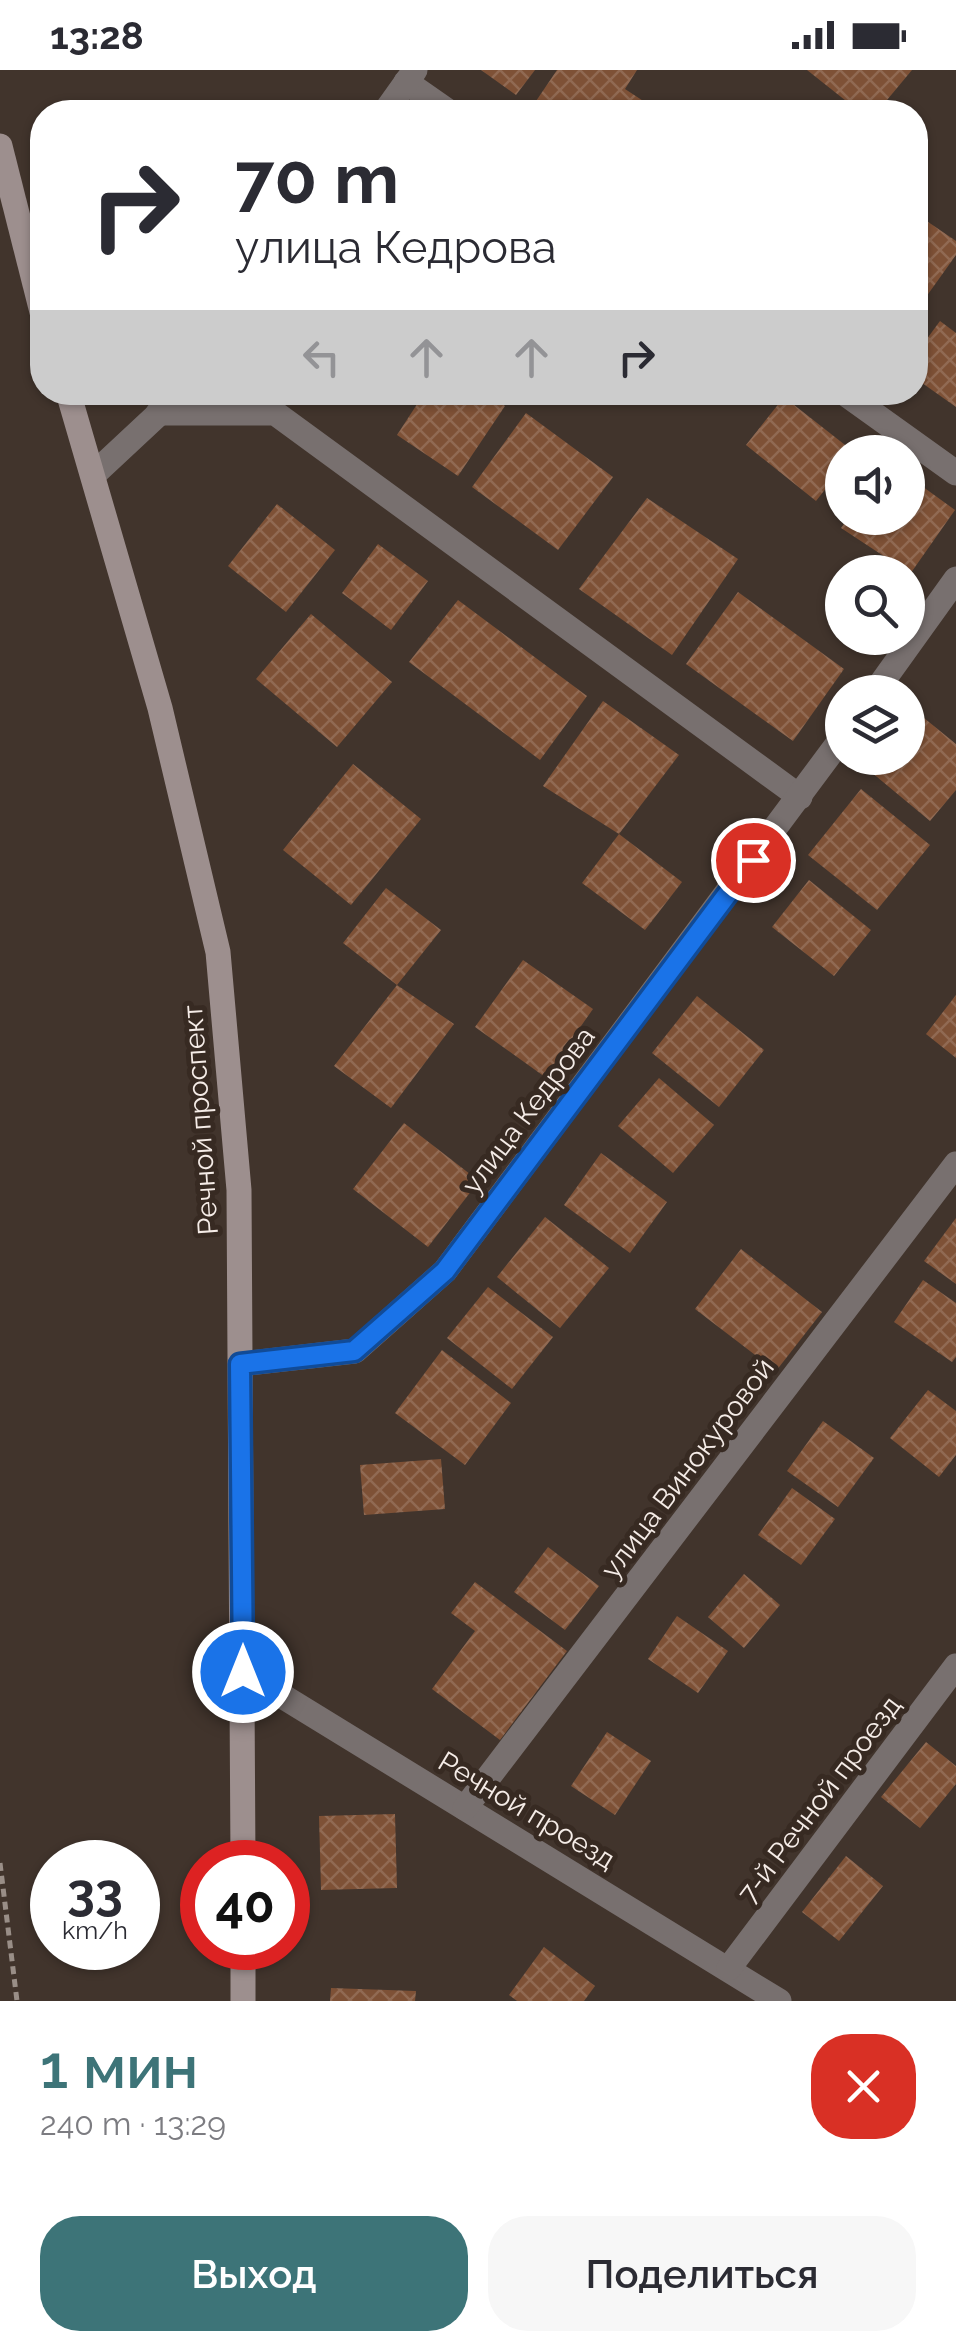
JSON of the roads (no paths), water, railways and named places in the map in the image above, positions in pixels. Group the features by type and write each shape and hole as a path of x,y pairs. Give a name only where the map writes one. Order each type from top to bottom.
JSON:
{"street":[{"path":"394,100 411,76 436,100"},
{"path":"0,146 30,265"},
{"name":"Речной проспект","path":"72,405 160,708 218,952 239,1190 244,1840"},
{"path":"94,475 167,405"},
{"path":"861,405 956,473"},
{"path":"158,413 276,413 800,796"},
{"path":"887,675 956,579"},
{"name":"улица Кедрова","path":"240,1364 354,1351 445,1271 825,761"},
{"name":"улица Винокуровой","path":"466,1808 956,1164"},
{"name":"7-й Речной проезд","path":"730,1968 956,1666"},
{"name":"Речной проезд","path":"243,1672 779,2001"},
{"path":"244,1970 244,2001"}]}
